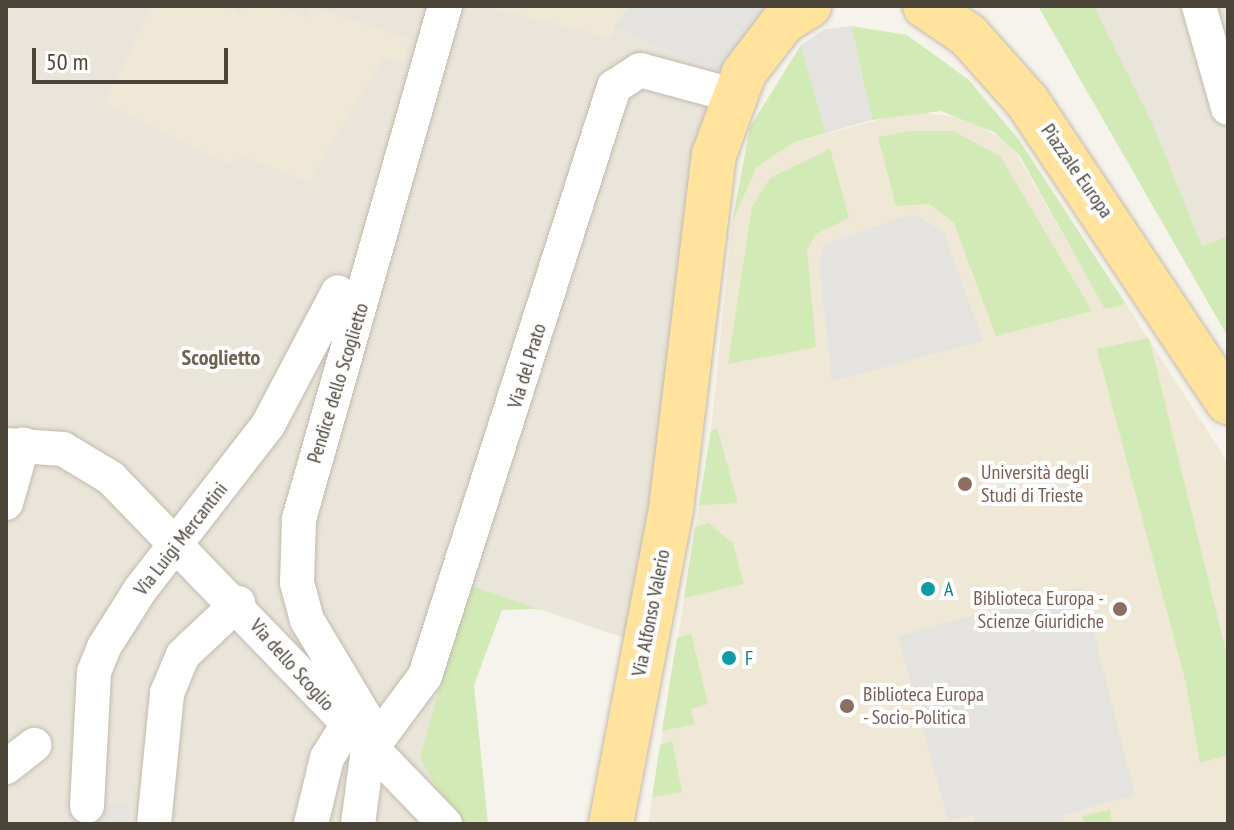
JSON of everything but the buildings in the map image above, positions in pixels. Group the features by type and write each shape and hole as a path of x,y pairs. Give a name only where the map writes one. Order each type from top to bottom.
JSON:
{"main road":[{"path":"732,95 771,36 809,6"},
{"name":"Piazzale Europa","path":"925,6 968,35 1027,101 1228,402"},
{"name":"Via Alfonso Valerio","path":"611,824 685,400 709,185 732,95"}],"street":[{"name":"Pendice dello Scoglietto","path":"358,738 363,703 307,620 297,583 299,519 445,6"},
{"path":"1199,6 1228,108"},
{"name":"Via del Prato","path":"358,738 425,676 614,87 640,70 732,95"},
{"name":"Via Luigi Mercantini","path":"87,806 94,672 140,590 268,425 338,292"},
{"name":"Via dello Scoglio","path":"15,444 85,460 238,603 358,738 445,824"},
{"path":"6,503 15,444"},
{"name":"Via dello Scoglio","path":"154,824 167,693 183,655 238,603"},
{"name":"Via dello Scoglio","path":"311,824 327,758 358,738"},
{"path":"358,738 358,824"},
{"path":"6,767 34,745"}],"shaded area":[{"path":"6,6 486,6 609,37 613,27 718,72 627,639 468,585 457,824 6,824"},
{"path":"152,6 228,6 240,15 243,6 278,6 308,18 312,8 409,39 403,61 384,57 308,182 243,156 227,164 104,103"},
{"path":"486,6 630,6 610,38"},
{"path":"630,6 766,6 718,72 613,27"},
{"path":"1094,6 1181,6 1190,23 1185,6 1228,6 1228,236 1202,246 1155,129"},
{"path":"851,26 872,120 826,133 801,45 825,29"},
{"name":"Università degli Studi di Trieste","path":"911,111 970,119 1012,146 1105,308 1126,304 1228,463 1228,824 648,824 711,431 732,223 743,188 756,168 792,143"},
{"path":"913,214 943,231 983,341 832,381 819,261 824,244"},
{"path":"1082,586 1135,795 1063,815 1065,824 976,824 973,815 948,821 898,636"},
{"path":"67,804 129,806 129,824 67,824"}],"green space":[{"path":"1038,6 1094,6 1155,129 1202,246 1228,236 1228,337"},
{"path":"851,26 907,35 969,80 1019,140 1126,304 1105,309 1019,155 994,132 941,111 872,120"},
{"path":"801,45 826,133 792,143 756,168 732,223 750,127"},
{"path":"909,131 953,131 1000,156 1092,311 996,336 954,223 929,204 896,206 878,137"},
{"path":"830,149 849,218 816,234 807,250 816,347 728,364 752,207 770,178"},
{"path":"1149,338 1228,660 1228,755 1200,763 1186,683 1097,349"},
{"path":"717,428 738,503 699,505 711,431"},
{"path":"709,523 733,544 744,584 684,598 695,527"},
{"path":"468,585 540,609 502,610 474,685 488,824 457,824 420,758"},
{"path":"691,634 708,704 691,709 695,724 662,731 677,638"},
{"path":"672,741 682,792 652,797 660,745"},
{"path":"1110,810 1112,824 1084,824 1082,816"}],"place":[{"name":"Università degli Studi di Trieste","path":"965,484"},
{"name":"A","path":"928,589"},
{"name":"Biblioteca Europa - Scienze Giuridiche","path":"1120,609"},
{"name":"F","path":"729,658"},
{"name":"Biblioteca Europa - Socio-Politica","path":"847,706"}],"district":[{"name":"Scoglietto","path":"221,358"}]}
